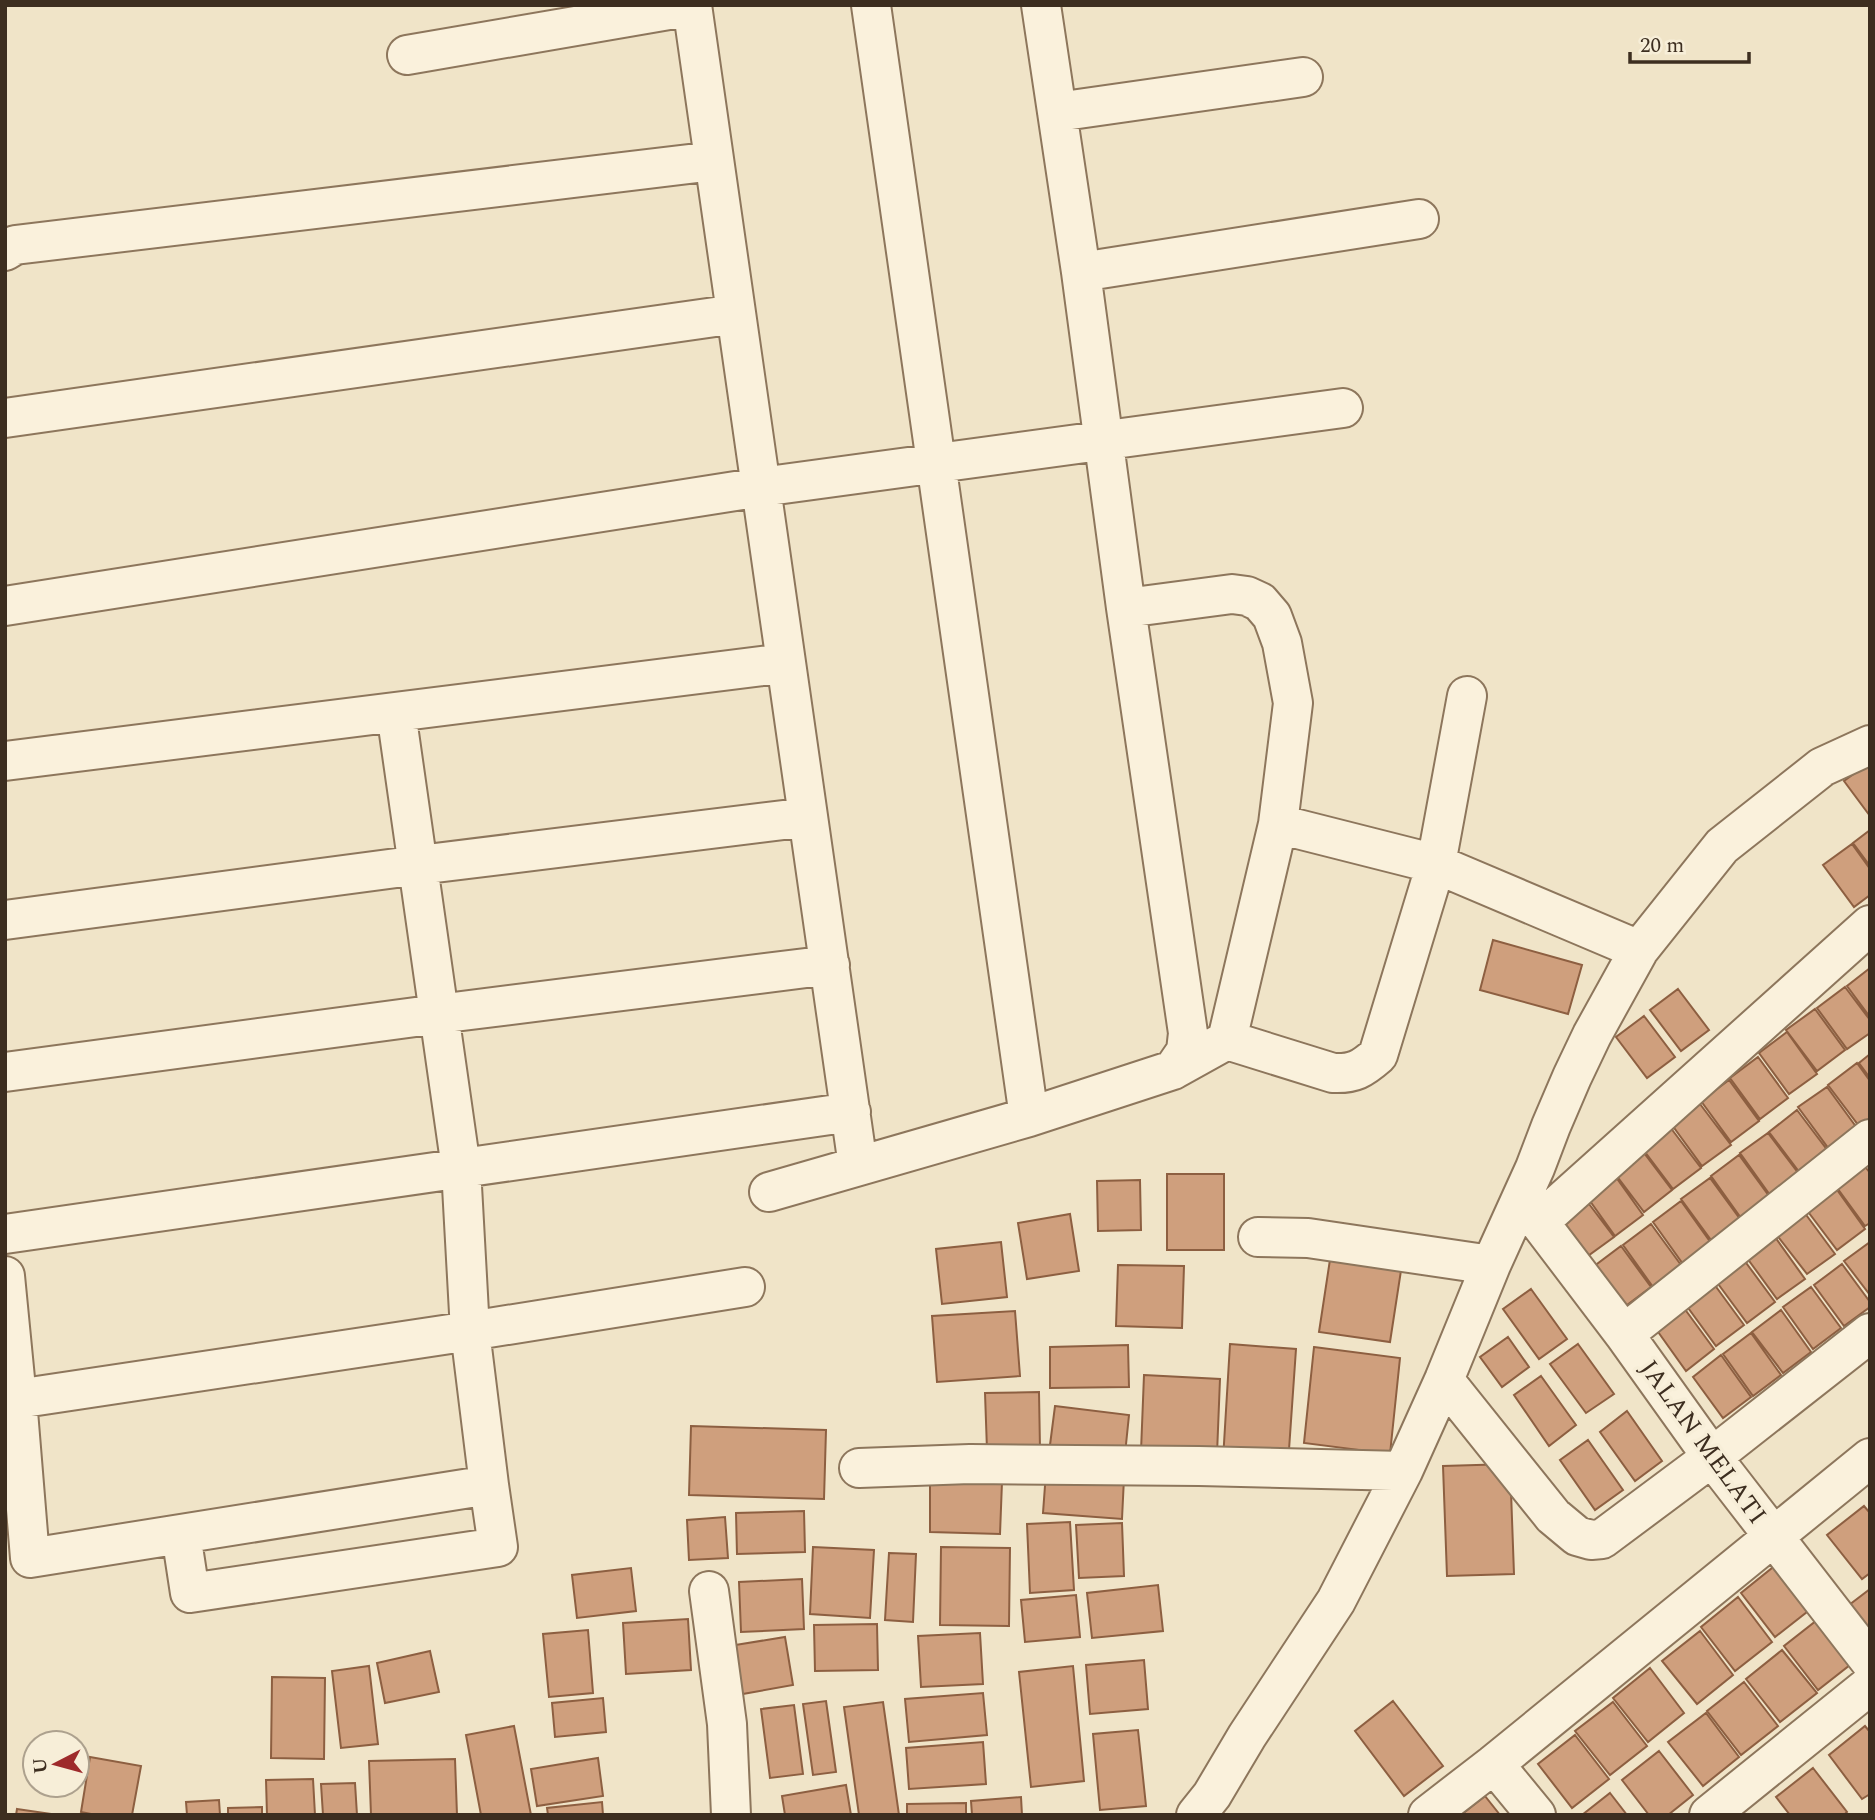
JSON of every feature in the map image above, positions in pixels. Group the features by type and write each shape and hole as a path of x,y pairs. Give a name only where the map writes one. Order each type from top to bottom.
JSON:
{"street":[{"path":"407,55 692,5 858,1166"},
{"path":"871,5 1030,1117"},
{"path":"1041,5 1188,1033 1186,1051 1173,1070"},
{"path":"1057,112 1303,77"},
{"path":"5,251 15,245 28,243 714,161"},
{"path":"1081,272 1419,219"},
{"path":"5,418 736,314"},
{"path":"5,607 761,487 1343,408"},
{"path":"1126,608 1232,594 1247,596 1260,602 1272,616 1282,643 1293,703 1278,824 1227,1040"},
{"path":"5,761 786,663"},
{"path":"769,1192 1030,1117 1173,1070 1227,1040 1333,1073 1347,1074 1363,1068 1378,1055 1436,864 1467,696"},
{"path":"181,1534 190,1593 498,1547 470,1331 461,1168 396,712"},
{"path":"1196,1815 1212,1795 1247,1736 1336,1601 1403,1471 1592,1035 1639,950 1723,846 1822,767 1870,745"},
{"path":"5,920 808,817"},
{"path":"1278,824 1436,864 1639,950"},
{"name":"JALAN MELATI","path":"1870,925 1539,1222 1712,1457 1870,1661"},
{"path":"5,1072 830,965"},
{"path":"5,1234 850,1112"},
{"path":"1624,1334 1870,1139"},
{"path":"1258,1237 1308,1238 1491,1265"},
{"path":"5,1276 17,1399 18,1560 489,1485"},
{"path":"17,1399 470,1331 745,1286"},
{"path":"1444,1380 1553,1516 1577,1536 1591,1540 1602,1539 1870,1333"},
{"path":"1429,1815 1870,1458"},
{"path":"859,1468 970,1464 1403,1471"},
{"path":"709,1591 727,1724 731,1815"},
{"path":"1709,1815 1870,1685"},
{"path":"1494,1764 1536,1815"}],"building":[{"path":"1870,762 1870,816 1844,781"},
{"path":"1870,830 1870,866 1853,843"},
{"path":"1852,844 1870,869 1870,895 1854,907 1823,865"},
{"path":"1493,940 1582,965 1568,1014 1480,990"},
{"path":"1870,968 1870,1017 1847,986"},
{"path":"1845,987 1870,1020 1870,1033 1847,1049 1817,1008"},
{"path":"1678,989 1709,1030 1681,1051 1650,1010"},
{"path":"1815,1009 1845,1050 1817,1071 1786,1030"},
{"path":"1644,1016 1675,1057 1647,1078 1616,1037"},
{"path":"1787,1032 1817,1074 1789,1094 1759,1053"},
{"path":"1870,1054 1870,1078 1859,1063"},
{"path":"1758,1057 1788,1098 1760,1119 1730,1078"},
{"path":"1857,1063 1870,1081 1870,1118 1859,1126 1828,1085"},
{"path":"1729,1080 1759,1121 1731,1142 1701,1101"},
{"path":"1827,1087 1857,1128 1829,1149 1798,1107"},
{"path":"1700,1104 1731,1145 1702,1166 1672,1125"},
{"path":"1797,1110 1828,1151 1800,1173 1769,1132"},
{"path":"1670,1127 1701,1168 1673,1189 1642,1148"},
{"path":"1768,1133 1799,1174 1770,1195 1740,1153"},
{"path":"1641,1149 1672,1190 1644,1212 1613,1171"},
{"path":"1739,1155 1769,1196 1741,1218 1711,1176"},
{"path":"1863,1164 1870,1173 1870,1223 1865,1226 1835,1185"},
{"path":"1613,1173 1643,1215 1615,1236 1585,1194"},
{"path":"1167,1174 1224,1174 1224,1250 1167,1250"},
{"path":"1710,1178 1740,1219 1711,1240 1681,1199"},
{"path":"1140,1180 1141,1230 1098,1231 1097,1181"},
{"path":"1835,1187 1865,1229 1837,1250 1806,1209"},
{"path":"1583,1196 1614,1237 1585,1258 1555,1217"},
{"path":"1681,1201 1711,1243 1683,1264 1653,1222"},
{"path":"1804,1212 1835,1254 1807,1274 1776,1234"},
{"path":"1070,1214 1079,1271 1027,1279 1018,1223"},
{"path":"1651,1224 1681,1265 1653,1287 1623,1245"},
{"path":"1775,1237 1805,1279 1777,1299 1747,1258"},
{"path":"1001,1242 1007,1297 942,1304 936,1249"},
{"path":"1870,1242 1870,1295 1844,1261"},
{"path":"1621,1246 1651,1287 1623,1308 1593,1267"},
{"path":"1331,1253 1402,1264 1390,1342 1319,1332"},
{"path":"1744,1260 1775,1302 1747,1323 1716,1281"},
{"path":"1842,1264 1870,1302 1870,1307 1844,1326 1814,1285"},
{"path":"1118,1265 1184,1266 1182,1328 1116,1326"},
{"path":"1714,1284 1744,1325 1716,1346 1686,1305"},
{"path":"1811,1287 1841,1328 1813,1349 1783,1307"},
{"path":"1531,1289 1567,1339 1539,1359 1503,1309"},
{"path":"1684,1308 1714,1349 1686,1371 1656,1329"},
{"path":"1781,1310 1811,1352 1783,1373 1752,1332"},
{"path":"1015,1311 1020,1376 937,1382 932,1316"},
{"path":"1751,1333 1781,1375 1753,1396 1723,1354"},
{"path":"1508,1337 1529,1367 1502,1387 1480,1357"},
{"path":"1230,1344 1296,1349 1288,1464 1223,1460"},
{"path":"1578,1344 1614,1394 1586,1413 1550,1364"},
{"path":"1128,1345 1129,1387 1050,1388 1050,1347"},
{"path":"1314,1347 1400,1358 1390,1454 1304,1443"},
{"path":"1721,1355 1751,1397 1723,1418 1693,1377"},
{"path":"1144,1375 1220,1379 1217,1454 1141,1451"},
{"path":"1541,1376 1576,1425 1549,1446 1514,1395"},
{"path":"1039,1392 1040,1449 987,1450 985,1393"},
{"path":"1055,1406 1129,1415 1125,1454 1050,1445"},
{"path":"1627,1411 1662,1461 1635,1481 1600,1432"},
{"path":"691,1426 826,1430 824,1499 689,1495"},
{"path":"1588,1440 1623,1490 1595,1510 1560,1460"},
{"path":"1510,1464 1514,1574 1447,1576 1443,1466"},
{"path":"1046,1472 1124,1478 1122,1519 1043,1513"},
{"path":"930,1481 1002,1482 1000,1534 930,1532"},
{"path":"1864,1506 1870,1513 1870,1573 1862,1579 1827,1535"},
{"path":"804,1511 805,1552 737,1554 736,1513"},
{"path":"725,1517 728,1558 689,1560 687,1520"},
{"path":"1070,1522 1074,1590 1030,1593 1027,1524"},
{"path":"1122,1523 1124,1576 1079,1578 1076,1525"},
{"path":"813,1547 874,1550 870,1618 810,1614"},
{"path":"941,1547 1010,1548 1009,1626 940,1625"},
{"path":"889,1553 916,1554 913,1622 885,1620"},
{"path":"1777,1564 1812,1608 1775,1637 1741,1593"},
{"path":"631,1568 636,1611 577,1618 572,1575"},
{"path":"802,1579 804,1629 741,1632 739,1582"},
{"path":"1158,1585 1163,1631 1092,1638 1087,1593"},
{"path":"1870,1589 1870,1659 1836,1615"},
{"path":"1076,1595 1080,1637 1025,1642 1021,1600"},
{"path":"1738,1597 1772,1642 1735,1671 1701,1627"},
{"path":"1821,1617 1855,1661 1818,1690 1784,1646"},
{"path":"688,1619 691,1670 626,1674 623,1623"},
{"path":"877,1624 878,1670 815,1671 814,1625"},
{"path":"588,1630 593,1693 549,1697 543,1634"},
{"path":"1700,1631 1733,1675 1697,1704 1662,1661"},
{"path":"980,1633 983,1684 921,1687 918,1636"},
{"path":"785,1637 793,1685 737,1695 729,1646"},
{"path":"1782,1650 1817,1693 1780,1722 1746,1679"},
{"path":"430,1651 439,1692 385,1703 377,1663"},
{"path":"1144,1660 1148,1709 1090,1714 1086,1665"},
{"path":"369,1666 378,1744 341,1748 332,1671"},
{"path":"1073,1666 1084,1781 1031,1787 1019,1672"},
{"path":"1650,1668 1684,1713 1648,1742 1613,1698"},
{"path":"272,1677 325,1678 324,1759 271,1758"},
{"path":"1744,1682 1778,1726 1741,1755 1707,1711"},
{"path":"983,1693 987,1735 909,1742 905,1699"},
{"path":"603,1698 606,1732 555,1737 552,1703"},
{"path":"826,1701 836,1772 813,1775 803,1704"},
{"path":"1393,1701 1443,1766 1404,1796 1355,1731"},
{"path":"883,1702 899,1815 859,1815 844,1707"},
{"path":"1613,1702 1647,1746 1610,1775 1575,1731"},
{"path":"794,1705 803,1774 770,1778 761,1709"},
{"path":"1706,1713 1739,1757 1703,1786 1668,1742"},
{"path":"514,1726 531,1815 481,1815 466,1735"},
{"path":"1865,1726 1870,1732 1870,1794 1862,1799 1829,1755"},
{"path":"1138,1730 1146,1806 1100,1810 1093,1734"},
{"path":"1575,1735 1609,1779 1572,1808 1538,1764"},
{"path":"983,1742 986,1784 909,1789 906,1748"},
{"path":"1659,1751 1693,1795 1668,1815 1649,1815 1622,1780"},
{"path":"91,1757 141,1766 132,1815 96,1815 81,1812 83,1799 91,1799"},
{"path":"598,1758 603,1796 537,1806 531,1769"},
{"path":"455,1759 457,1815 371,1815 369,1761"},
{"path":"1813,1768 1847,1812 1844,1815 1790,1815 1776,1797"},
{"path":"313,1779 315,1815 267,1815 266,1780"},
{"path":"355,1783 357,1815 323,1815 321,1784"},
{"path":"846,1785 851,1815 785,1815 782,1796"},
{"path":"1610,1793 1627,1815 1582,1815"},
{"path":"1485,1796 1500,1815 1461,1815"},
{"path":"1021,1797 1022,1815 972,1815 971,1801"},
{"path":"219,1800 220,1815 187,1815 186,1802"},
{"path":"602,1802 603,1815 548,1815 547,1808"},
{"path":"966,1803 966,1815 907,1815 907,1804"},
{"path":"262,1807 262,1815 228,1815 228,1808"},
{"path":"17,1809 58,1815 16,1815"}]}
